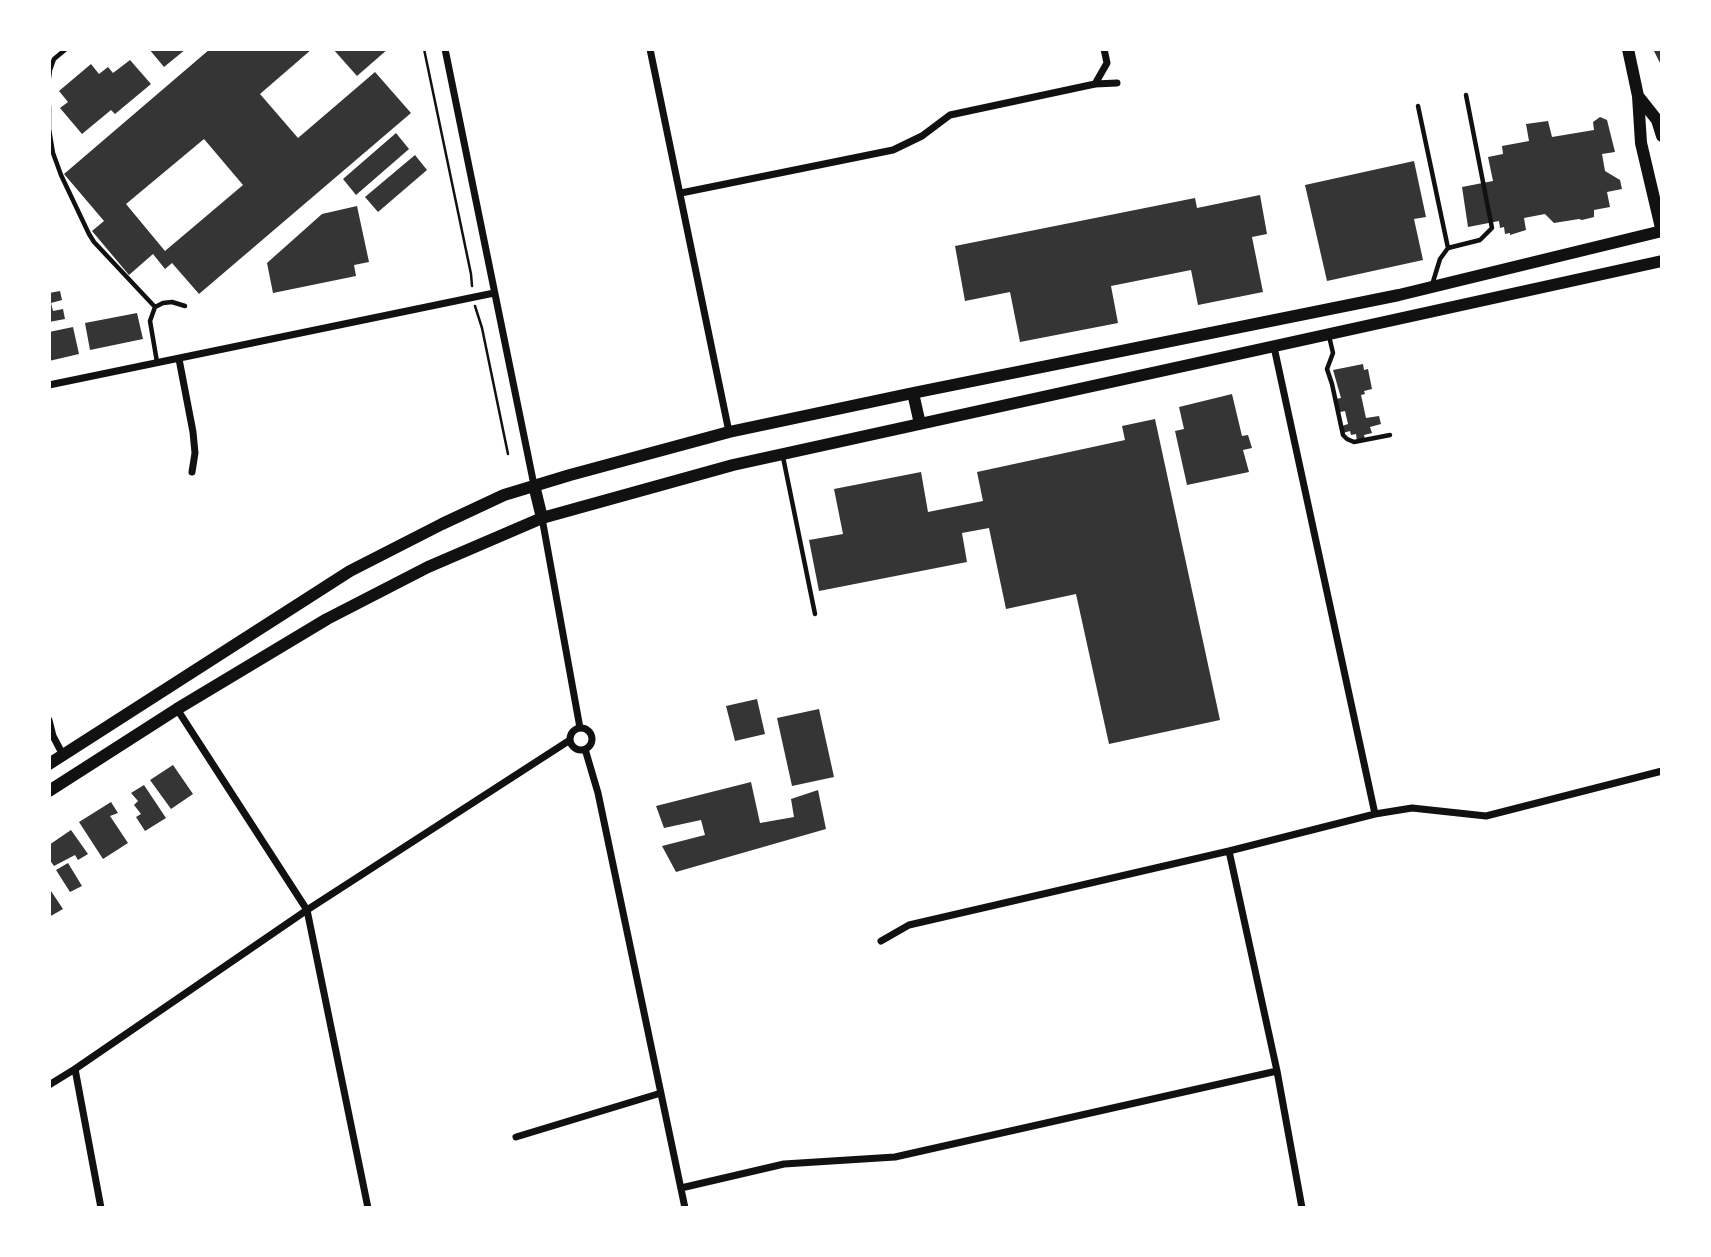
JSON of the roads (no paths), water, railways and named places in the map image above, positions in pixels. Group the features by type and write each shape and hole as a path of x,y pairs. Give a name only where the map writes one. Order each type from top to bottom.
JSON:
{"main road":[{"path":"49,764 350,571 504,495 534,485 730,432 1404,294 1662,231 1640,143 1638,96 1629,49"},
{"path":"1638,96 1660,123 1662,136"},
{"path":"49,791 177,709 338,613 428,567 542,518 733,465 1662,261"},
{"path":"1404,294 1409,318"},
{"path":"913,393 920,424"},
{"path":"534,485 542,518"}],"street":[{"path":"445,49 534,485"},
{"path":"650,49 730,432"},
{"path":"1095,84 1107,64 1104,49"},
{"path":"681,193 893,149 922,136 950,115 1095,84 1117,83"},
{"path":"49,385 494,293"},
{"path":"1274,347 1375,814"},
{"path":"179,359 193,432 195,453 192,472"},
{"path":"542,518 580,728"},
{"path":"177,709 307,910 368,1208"},
{"path":"49,720 53,736 63,755"},
{"path":"580,728 587,730 592,738 591,744 585,749 577,749 570,740 574,730 580,728"},
{"path":"49,1085 307,910 570,740"},
{"path":"585,749 598,793 685,1208"},
{"path":"881,941 909,925 1230,851 1375,814 1412,808 1486,816 1662,771"},
{"path":"1230,851 1277,1071 1302,1208"},
{"path":"75,1069 101,1208"},
{"path":"681,1188 784,1164 895,1157 1277,1071"},
{"path":"516,1138 661,1093"}],"lane":[{"path":"49,78 54,59 66,49"},
{"path":"1431,287 1440,259 1448,248 1480,240 1492,228 1466,95"},
{"path":"49,106 53,153 89,234 155,307"},
{"path":"1418,106 1448,248"},
{"path":"157,363 150,321 155,307 172,302 185,306"},
{"path":"1329,335 1333,353 1327,369 1343,435 1354,442 1390,435"},
{"path":"782,454 815,614"}]}
